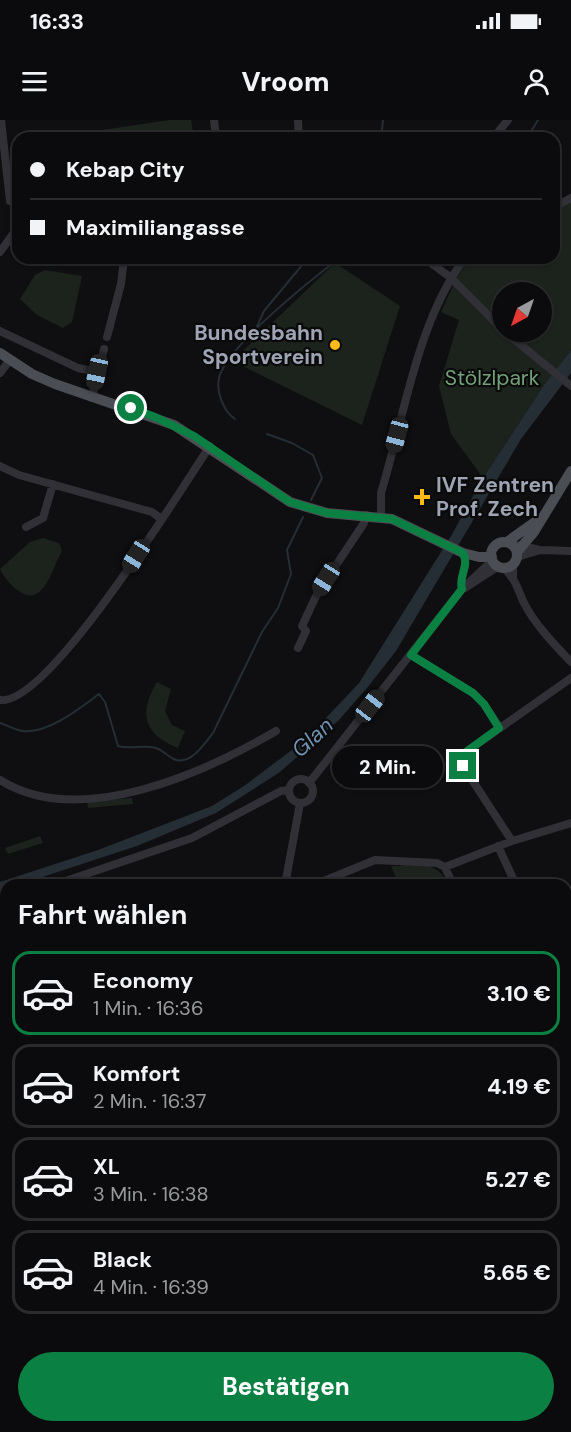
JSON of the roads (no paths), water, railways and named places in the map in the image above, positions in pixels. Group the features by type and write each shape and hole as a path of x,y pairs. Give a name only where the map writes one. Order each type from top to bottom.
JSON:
{"main road":[{"path":"0,353 9,361 40,378 92,398 155,417 210,446 290,502 327,513 381,517 409,525 462,552 479,557 506,555 544,515 571,471"}],"street":[{"path":"1,120 10,201"},
{"path":"495,120 502,129"},
{"path":"499,132 508,120"},
{"path":"0,252 12,235"},
{"path":"106,337 121,284 123,264"},
{"path":"432,264 450,277 492,318"},
{"path":"381,517 381,494 427,332 450,277 460,264"},
{"path":"0,332 78,368 97,372"},
{"path":"518,342 570,385"},
{"path":"92,398 104,350"},
{"path":"0,373 9,361"},
{"path":"0,700 17,697 45,674 90,624 210,446"},
{"path":"0,466 19,475 152,512 160,518"},
{"path":"26,527 43,518 53,484"},
{"path":"298,648 306,631 302,626 317,594 364,523 366,515"},
{"path":"309,783 462,589 506,555 540,550 571,550"},
{"path":"462,552 467,564 460,583 462,589"},
{"path":"506,555 523,602 544,634 571,662"},
{"path":"411,655 473,693 484,704 499,728"},
{"path":"512,841 463,766 466,752 571,678"},
{"path":"0,780 22,792 54,800 110,795 178,778 244,749 276,731"},
{"path":"72,879 169,847 289,790 295,781 302,780 309,783 312,789 311,797 300,803"},
{"path":"289,790 290,797 300,803"},
{"path":"286,879 300,803"},
{"path":"445,867 512,841 571,823"},
{"path":"498,846 513,879"},
{"path":"329,879 375,860 437,863 445,867 450,879"}],"water":[{"name":"Glan","path":"571,350 571,373 521,439 396,651 339,720 280,772 216,813 137,846 36,879 9,879 98,850 212,806 244,786 305,740 359,683 451,536 483,478 544,385"}],"waterway":[{"path":"382,132 383,120"},
{"path":"531,132 538,120"},
{"path":"255,331 264,311 303,264"},
{"path":"235,419 227,411 220,395 218,383 225,365 237,349 272,314 332,264"},
{"path":"267,434 292,443 313,455 322,478 311,500"},
{"path":"0,723 17,730 33,731 63,719 99,694 105,702 118,746 156,748 176,760 193,756 213,733 262,632 278,608 291,574 287,550 303,517"}],"place":[{"name":"Bundesbahn Sportverein","path":"335,345"},
{"name":"IVF Zentren Prof. Zech","path":"422,497"}],"park label":[{"name":"Stölzlpark","path":"492,378"}]}
